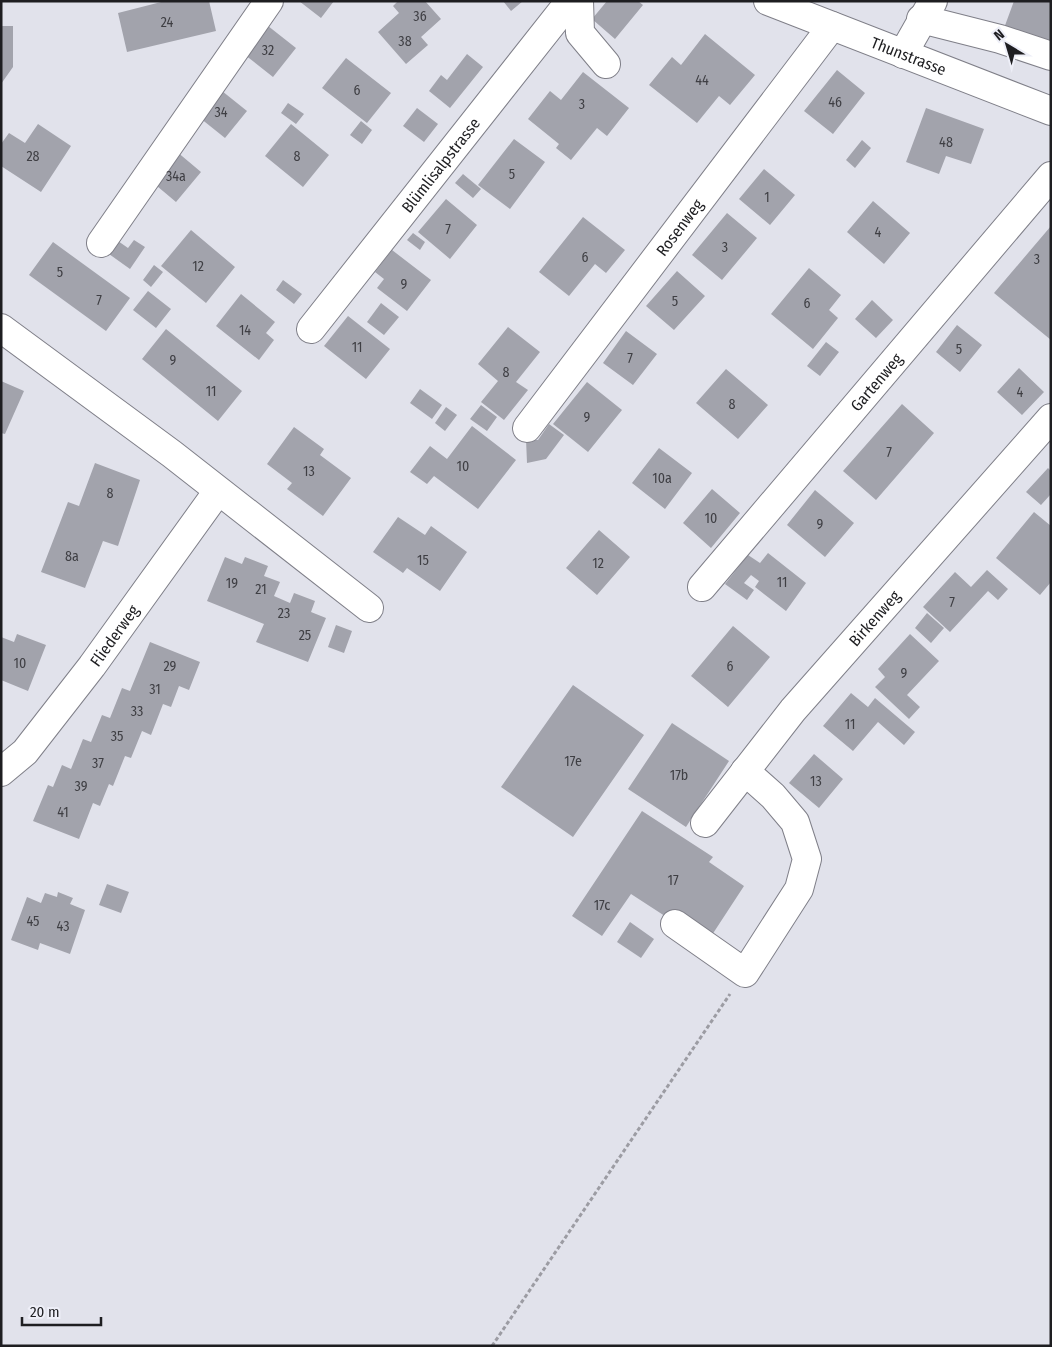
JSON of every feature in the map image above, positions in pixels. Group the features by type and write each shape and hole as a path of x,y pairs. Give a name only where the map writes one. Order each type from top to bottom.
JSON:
{"street":[{"path":"101,243 269,1"},
{"name":"Blümlisalpstrasse","path":"311,329 570,1"},
{"path":"579,1 580,33 606,64"},
{"name":"Thunstrasse","path":"768,1 1051,111"},
{"path":"903,54 927,10 1000,39 1051,56"},
{"name":"Rosenweg","path":"527,428 832,26"},
{"name":"Gartenweg","path":"702,587 1051,176"},
{"path":"1,328 218,491 369,608"},
{"name":"Birkenweg","path":"705,823 793,710 1051,418"},
{"name":"Fliederweg","path":"1,772 25,752 92,666 218,491"},
{"path":"675,924 745,973 800,890 807,859 795,822 773,796 745,771"}],"path":[{"path":"492,1346 745,973"}],"building":[{"path":"165,1 209,1 216,31 127,52 118,13"},
{"path":"299,1 334,1 321,18"},
{"path":"398,1 425,1 441,19 421,37 428,45 406,64 378,32 399,13 393,6"},
{"path":"503,1 523,1 511,11"},
{"path":"607,1 638,1 643,5 615,39 592,19"},
{"path":"1014,1 1051,1 1051,65 996,50"},
{"path":"263,22 296,48 273,77 240,51"},
{"path":"1,26 13,26 13,67 1,84"},
{"path":"705,34 755,75 730,105 719,96 697,123 649,85 672,57 681,65"},
{"path":"467,54 483,67 450,108 429,91 441,75 447,80"},
{"path":"346,58 391,93 367,123 322,88"},
{"path":"837,70 865,93 833,134 804,111"},
{"path":"583,72 629,108 607,136 597,128 571,160 556,148 559,144 528,119 550,91 561,100"},
{"path":"217,87 247,111 225,138 195,114"},
{"path":"288,103 304,114 296,124 281,113"},
{"path":"417,108 438,124 424,142 403,126"},
{"path":"926,108 984,129 971,164 946,156 939,174 906,162"},
{"path":"361,121 372,130 362,144 350,135"},
{"path":"38,124 71,146 41,192 1,166 1,144 9,133 25,143"},
{"path":"291,124 329,155 303,187 265,156"},
{"path":"514,139 545,162 510,209 478,185"},
{"path":"862,140 871,148 855,168 846,160"},
{"path":"176,151 201,172 176,202 151,181"},
{"path":"764,169 795,195 770,225 739,199"},
{"path":"463,174 481,189 473,198 455,183"},
{"path":"446,199 477,225 450,259 418,232"},
{"path":"873,201 910,233 884,264 847,232"},
{"path":"727,213 757,238 722,280 692,255"},
{"path":"583,217 625,250 606,273 595,264 569,296 539,272"},
{"path":"1051,226 1051,340 994,293"},
{"path":"191,230 235,267 206,303 161,266"},
{"path":"413,233 425,242 420,250 407,240"},
{"path":"134,240 145,247 130,269 109,254 118,241 128,248"},
{"path":"53,242 130,298 106,331 29,275"},
{"path":"392,250 431,280 407,311 377,288 384,279 375,272"},
{"path":"154,265 163,272 151,287 143,280"},
{"path":"809,268 841,295 829,310 838,318 813,349 771,314"},
{"path":"677,271 705,296 674,330 646,306"},
{"path":"283,280 302,294 294,304 276,290"},
{"path":"148,291 171,309 156,328 133,310"},
{"path":"241,294 275,322 266,333 274,340 259,360 216,326"},
{"path":"872,300 893,320 876,338 855,319"},
{"path":"381,303 399,317 384,335 367,322"},
{"path":"348,316 390,349 366,379 324,346"},
{"path":"957,325 982,345 960,372 936,352"},
{"path":"508,327 540,352 516,382 528,390 504,420 481,402 498,381 478,364"},
{"path":"166,329 242,391 218,421 142,359"},
{"path":"626,331 657,354 633,385 603,363"},
{"path":"826,342 839,352 820,376 807,366"},
{"path":"1019,368 1044,392 1022,415 997,392"},
{"path":"726,369 768,405 738,439 696,403"},
{"path":"1,381 24,391 5,434 1,433"},
{"path":"587,382 622,410 588,452 553,424"},
{"path":"420,389 442,405 432,419 410,403"},
{"path":"902,404 934,433 876,500 843,471"},
{"path":"481,405 497,417 487,431 470,419"},
{"path":"446,407 457,415 445,431 435,423"},
{"path":"549,424 564,435 546,459 527,463 526,439 538,440"},
{"path":"472,426 516,460 478,509 434,476 427,484 410,472 430,446 447,459"},
{"path":"294,427 324,449 320,455 351,478 323,516 287,489 292,483 267,464"},
{"path":"659,448 692,473 665,509 632,483"},
{"path":"95,463 140,480 118,546 103,541 85,588 41,572 68,502 79,506"},
{"path":"1048,468 1051,471 1051,494 1041,505 1026,492"},
{"path":"712,489 740,513 711,548 683,523"},
{"path":"815,490 854,523 825,557 787,525"},
{"path":"1034,512 1051,526 1051,582 1040,595 996,558"},
{"path":"398,517 425,535 431,526 467,552 440,591 407,568 403,573 373,552"},
{"path":"599,530 630,557 597,595 566,568"},
{"path":"768,553 806,583 786,611 755,587 759,581 751,575 744,583 754,590 747,600 725,584 748,555 760,563"},
{"path":"225,557 242,564 245,557 268,566 264,576 280,582 274,596 290,603 294,593 315,601 311,612 326,618 308,662 256,642 264,624 207,601"},
{"path":"987,570 1008,589 998,600 988,591 950,632 923,607 955,572 971,587"},
{"path":"927,613 944,628 931,643 915,628"},
{"path":"336,625 352,631 344,653 328,647"},
{"path":"733,626 770,657 728,707 691,676"},
{"path":"17,634 46,645 28,691 1,680 1,637 14,642"},
{"path":"910,634 939,661 907,695 920,707 909,719 875,687 885,677 878,669"},
{"path":"150,642 200,662 189,690 179,686 171,707 163,704 151,735 142,731 131,758 125,756 113,786 109,784 100,806 93,803 79,839 33,821 48,785 53,787 62,765 71,769 83,739 91,742 102,715 110,718 122,688 130,691"},
{"path":"573,685 644,735 573,837 501,787"},
{"path":"851,693 868,707 875,698 915,732 904,745 878,722 853,751 823,726"},
{"path":"672,723 729,761 686,827 628,789"},
{"path":"814,754 843,779 819,808 789,783"},
{"path":"642,811 713,857 709,862 744,886 710,938 671,920 631,894 602,936 572,916"},
{"path":"107,884 129,892 121,913 99,905"},
{"path":"58,892 73,898 70,904 85,910 70,954 40,943 38,950 11,940 27,897 41,903 45,893 57,897"},
{"path":"630,922 654,939 641,958 617,942"}]}
